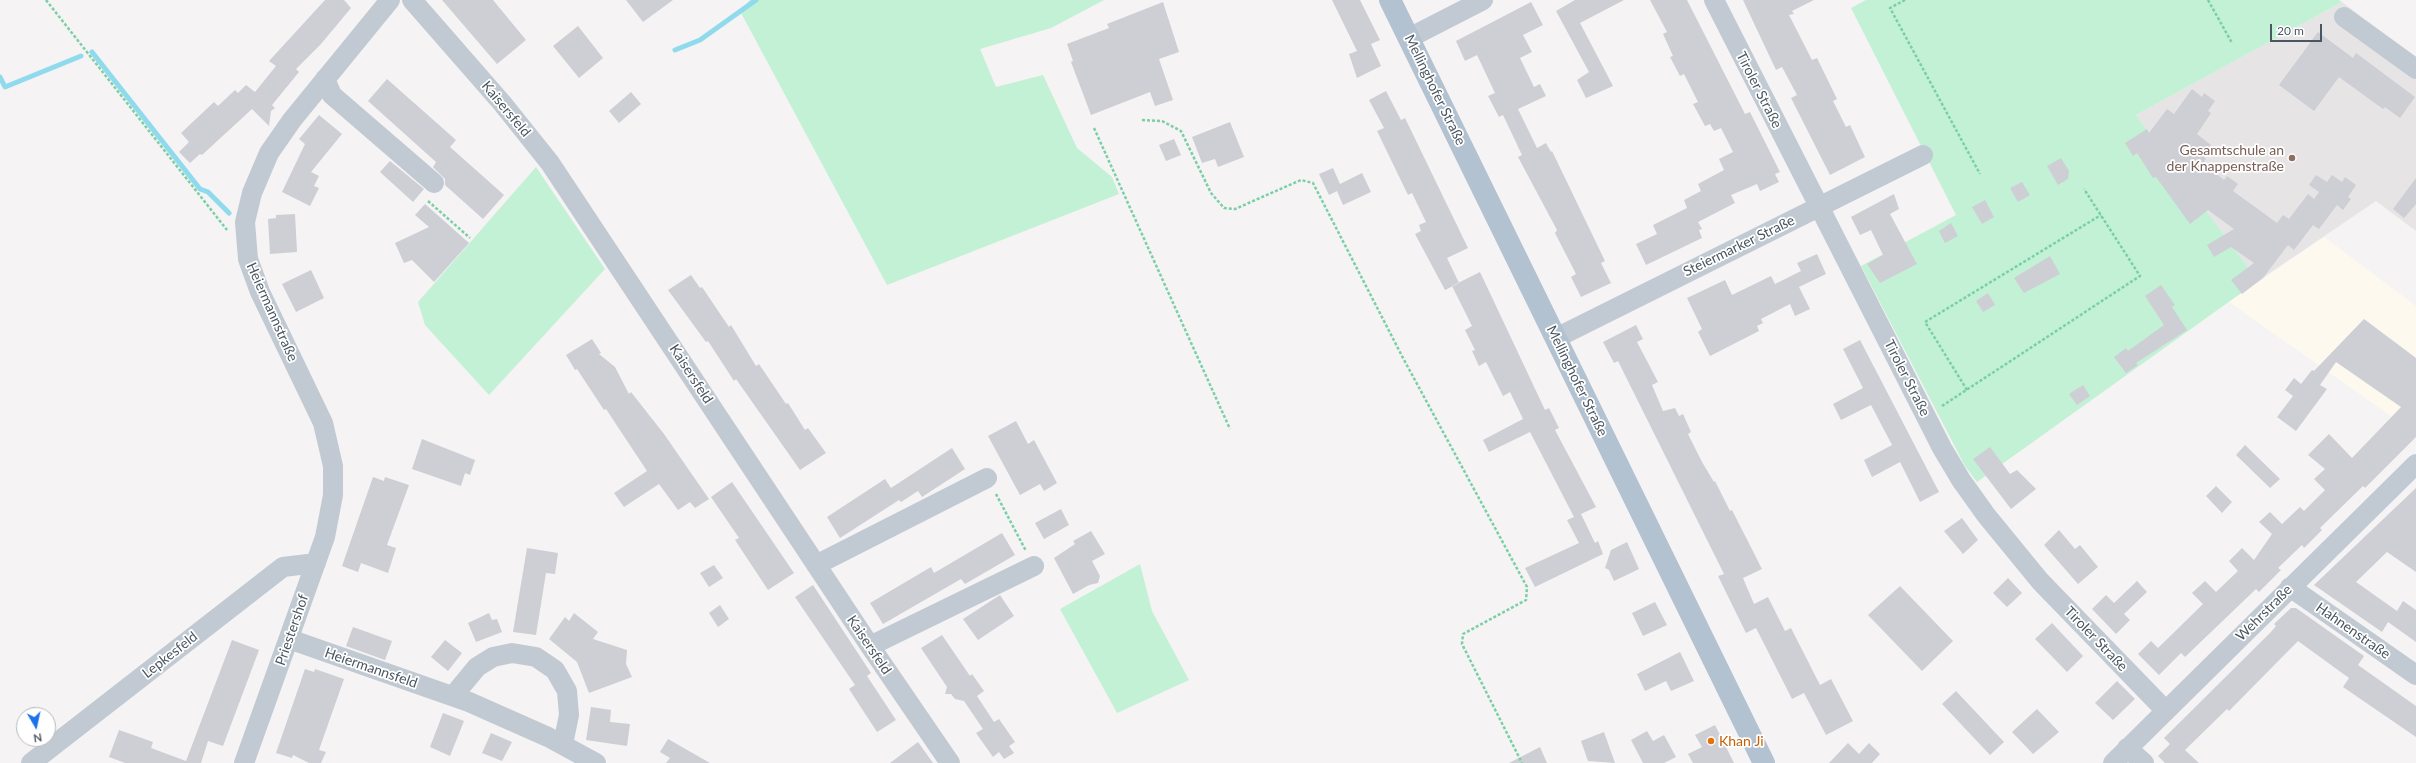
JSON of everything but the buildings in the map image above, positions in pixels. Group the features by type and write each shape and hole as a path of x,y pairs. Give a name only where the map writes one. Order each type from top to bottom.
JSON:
{"main road":[{"name":"Mellinghofer Straße","path":"1390,0 1764,763"}],"street":[{"name":"Heiermannstraße","path":"333,495 333,466 323,423 260,292 248,259 245,222 252,192 269,153 292,120 390,0"},
{"name":"Kaisersfeld","path":"412,0 502,103 550,163 816,565 950,763"},
{"path":"1409,38 1483,0"},
{"name":"Tiroler Straße","path":"1714,0 1818,207 1926,416 1965,486 2018,556 2166,711"},
{"path":"2344,17 2416,70"},
{"path":"325,79 332,95 428,190"},
{"name":"Steiermarker Straße","path":"1556,338 1923,155"},
{"name":"Wehrstraße","path":"2113,763 2416,464"},
{"path":"816,565 987,478"},
{"name":"Priestershof","path":"244,763 316,562 328,524 333,495"},
{"name":"Lepkesfeld","path":"31,763 283,567 316,562"},
{"path":"870,646 1034,566"},
{"name":"Hahnenstraße","path":"2290,587 2416,675"},
{"name":"Heiermannsfeld","path":"289,639 452,696 562,744 596,763"},
{"path":"452,696 477,667 493,656 512,652 536,657 554,670 567,691 569,715 562,744"},
{"path":"2127,748 2144,763"}],"path":[{"path":"46,0 224,229 246,238"},
{"path":"1905,0 1890,8 1980,174"},
{"path":"2208,0 2232,43"},
{"path":"1142,120 1162,121 1181,131 1210,193 1224,208 1235,209 1301,180 1313,183 1403,358 1527,587 1526,600 1463,634 1462,644 1522,763"},
{"path":"1094,128 1230,428"},
{"path":"1926,416 2140,276 2084,189"},
{"path":"428,190 470,238"},
{"path":"1967,390 1925,322 2101,215"},
{"path":"987,478 1034,566"}],"shaded area":[{"name":"Gesamtschule an der Knappenstraße","path":"2342,2 2416,57 2416,231 2376,201 2258,281 2136,115"},
{"path":"2324,237 2416,306 2416,437 2414,439 2388,414 2229,302"}],"green space":[{"path":"750,0 1104,0 1051,28 980,49 996,87 1043,75 1077,148 1112,177 1119,194 887,285 740,11"},
{"path":"1866,0 2339,0 2342,2 2136,115 2258,281 1977,482 1965,466 1861,266 1956,215 1851,8"},
{"path":"536,167 605,269 489,395 425,325 418,302"},
{"path":"1140,564 1152,611 1189,680 1117,713 1060,609"}],"waterway":[{"path":"675,50 700,40 756,0"},
{"path":"92,52 200,189 208,192 229,213"},
{"path":"0,77 5,87 81,56"}],"place":[{"name":"Gesamtschule an der Knappenstraße","path":"2292,158"},
{"name":"Khan Ji","path":"1711,741"}]}
